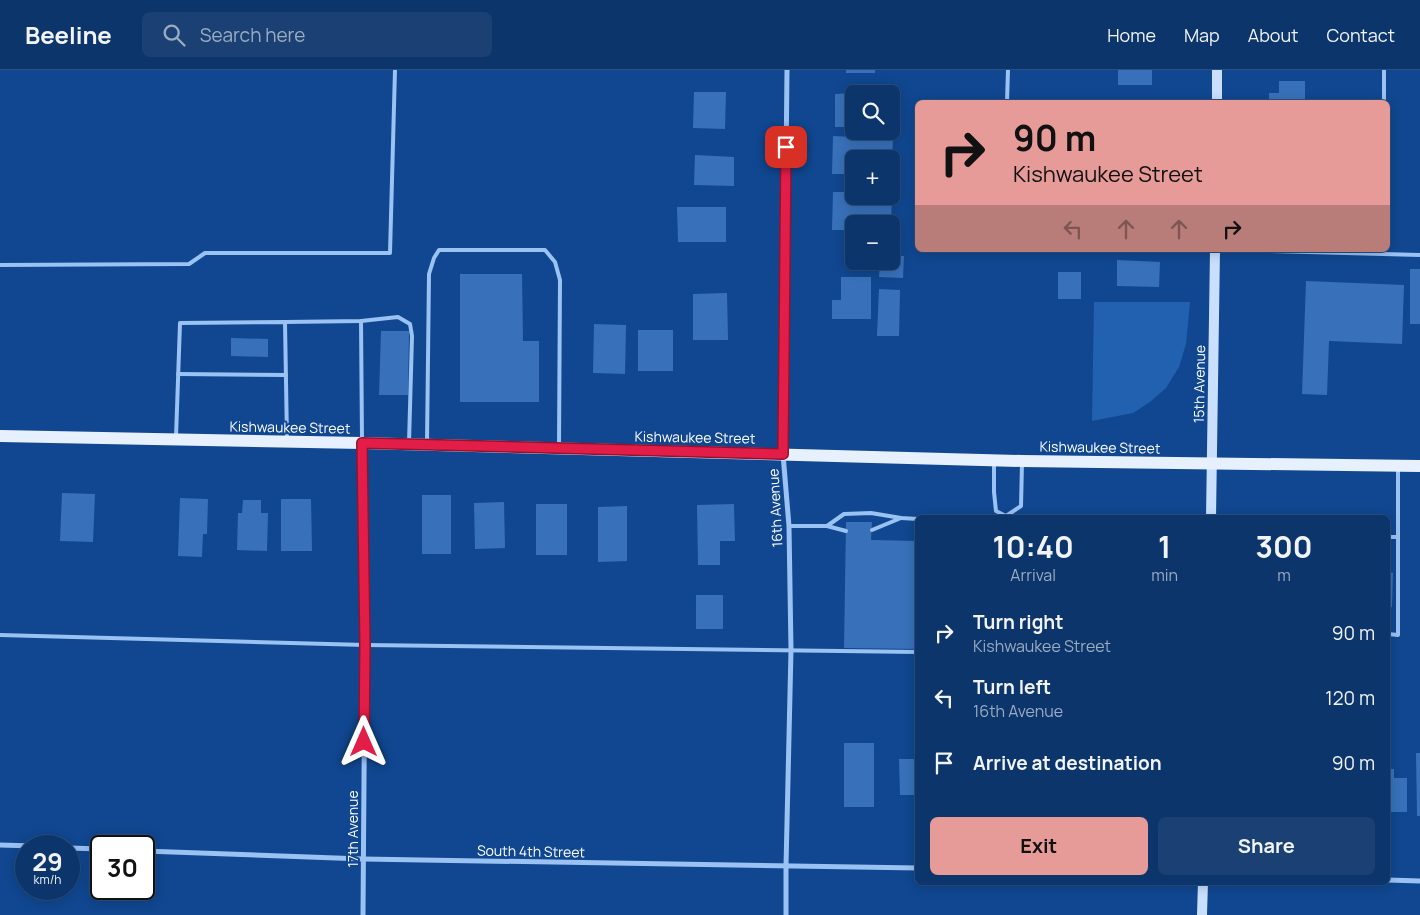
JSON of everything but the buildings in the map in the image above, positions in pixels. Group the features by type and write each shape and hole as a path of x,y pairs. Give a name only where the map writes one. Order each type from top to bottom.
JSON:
{"main road":[{"path":"1217,70 1217,100"},
{"name":"15th Avenue","path":"1211,515 1215,252"},
{"name":"Kishwaukee Street","path":"0,436 362,443 1022,461 1420,466"},
{"path":"1202,915 1203,885"}],"street":[{"name":"16th Avenue","path":"786,915 791,650 789,526 783,454 787,70"},
{"name":"17th Avenue","path":"362,443 365,645 363,915"},
{"path":"0,845 15,845"},
{"name":"South 4th Street","path":"155,850 363,859 915,868"},
{"path":"1390,880 1420,881"}],"lane":[{"path":"0,265 189,264 205,253 390,253 396,70"},
{"path":"1007,100 1008,70"},
{"path":"1384,70 1384,100"},
{"path":"427,445 429,274 434,258 440,250 545,250 555,262 560,280 559,449"},
{"path":"1383,252 1420,255"},
{"path":"176,440 180,323 361,321 398,317 410,324 412,336 409,445"},
{"path":"361,321 362,443"},
{"path":"285,322 287,442"},
{"path":"178,374 286,375"},
{"path":"994,459 996,512 1002,515"},
{"path":"1009,515 1020,506 1022,461"},
{"path":"1390,634 1398,634 1398,466"},
{"path":"827,526 844,514 871,513 915,519"},
{"path":"872,530 900,518"},
{"path":"789,526 827,526 846,531"},
{"path":"1390,537 1398,537"},
{"path":"0,634 365,645 915,652"}],"shaded area":[{"path":"1094,302 1190,302 1186,344 1179,367 1166,388 1133,413 1092,421"}],"route":[{"path":"364,742 365,645 362,443 783,454 786,147"}]}
